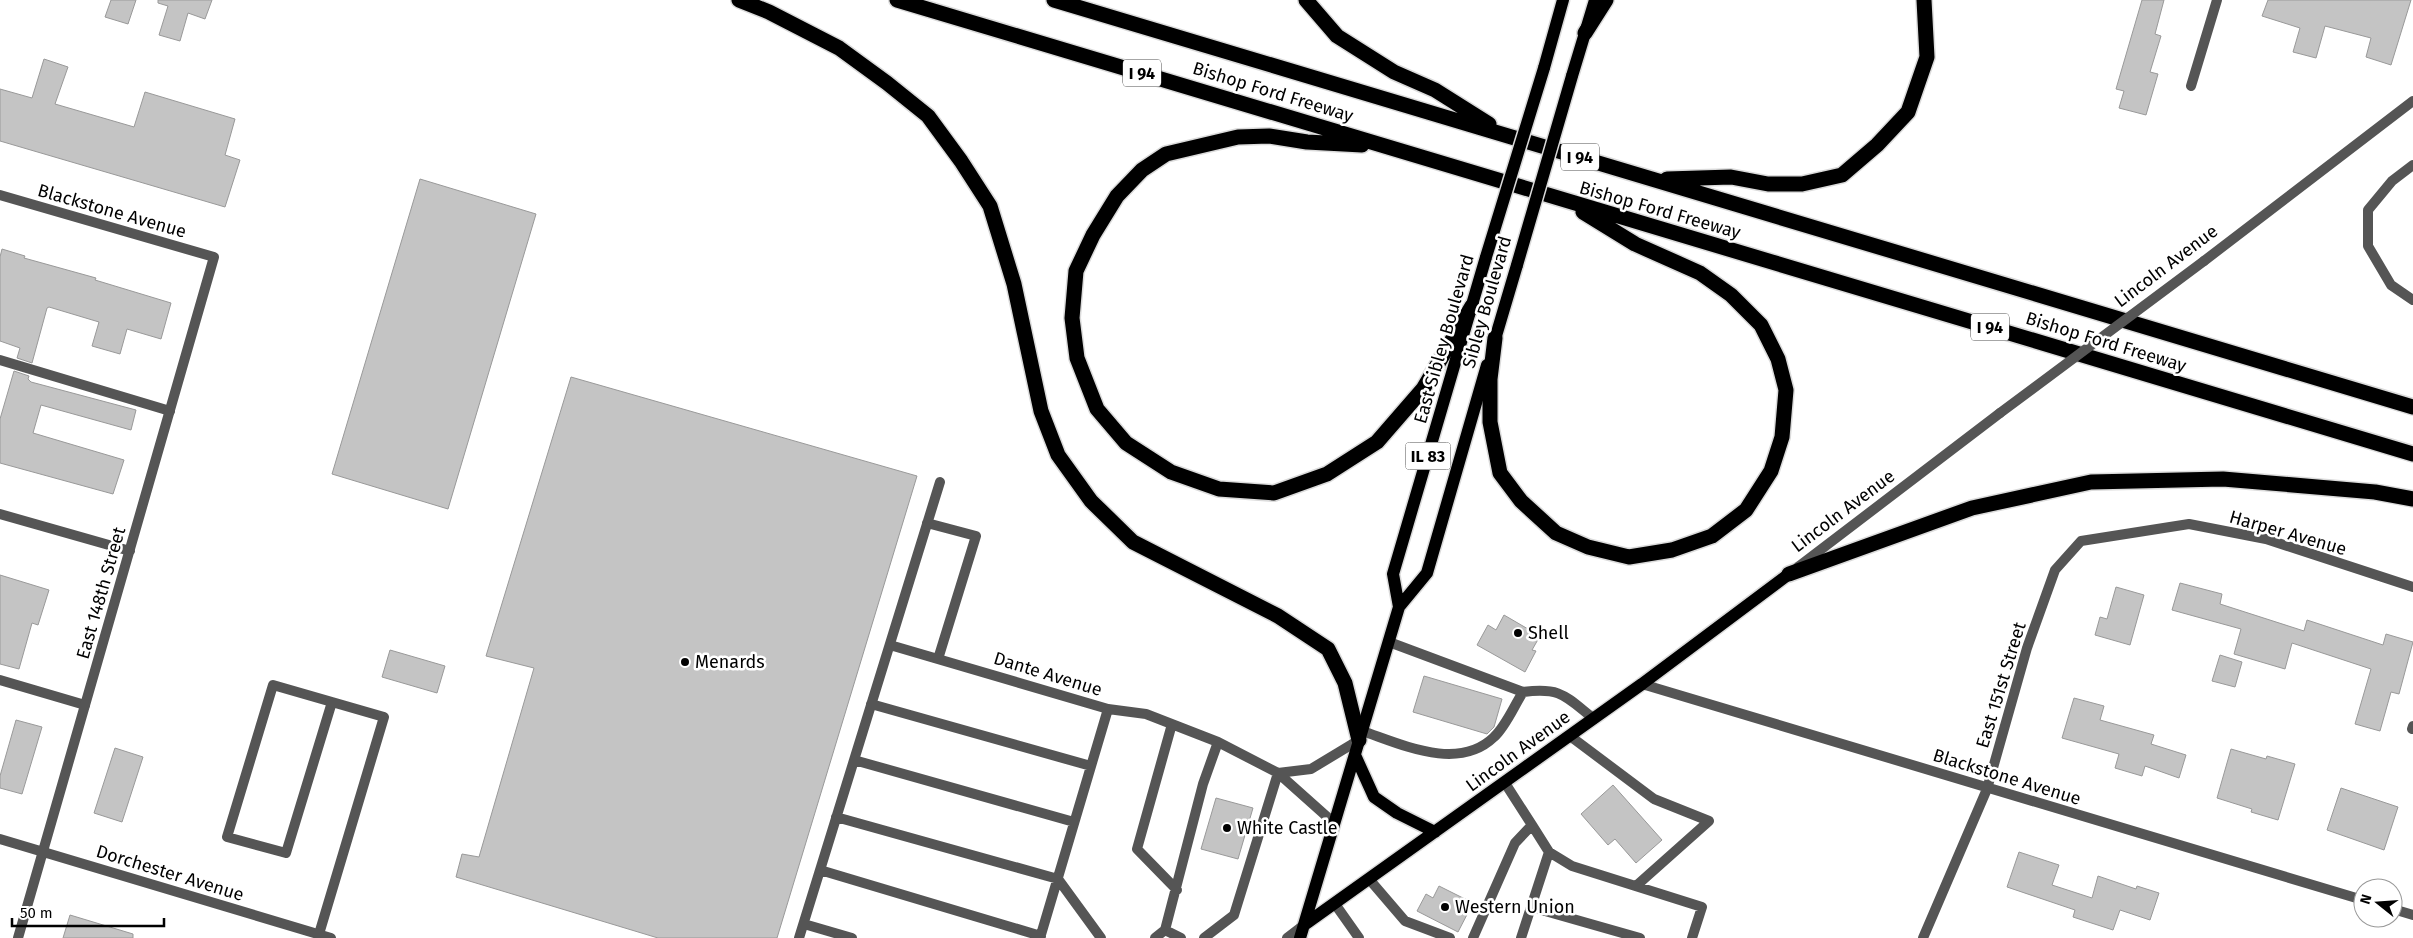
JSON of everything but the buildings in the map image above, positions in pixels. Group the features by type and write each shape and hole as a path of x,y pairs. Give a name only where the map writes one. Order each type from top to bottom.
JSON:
{"highway":[{"path":"738,0 769,12 839,48 887,82 928,116 961,161 990,206 1014,284 1041,411 1058,455 1091,502 1133,542 1278,616 1328,650 1345,683 1361,736"},
{"name":"Bishop Ford Freeway","path":"898,0 2413,454"},
{"name":"Bishop Ford Freeway","path":"1054,0 2413,407"},
{"path":"1306,0 1337,36 1394,72 1435,90 1506,135"},
{"path":"1585,33 1606,0"},
{"path":"1654,179 1731,177 1768,184 1802,184 1842,175 1877,145 1908,112 1926,57 1924,0"},
{"path":"1387,146 1307,142 1269,136 1238,137 1166,154 1142,170 1117,196 1093,235 1076,271 1072,318 1076,350 1097,409 1126,443 1172,472 1219,489 1274,494 1327,474 1377,442 1423,389 1472,306"},
{"path":"1495,338 1490,379 1490,422 1500,473 1521,501 1556,532 1588,547 1629,557 1672,550 1712,536 1746,510 1771,471 1782,437 1786,390 1778,359 1760,325 1731,295 1700,273 1635,244 1567,202"},
{"path":"1789,574 1972,508 2092,482 2224,479 2375,492 2413,500"}],"main road":[{"name":"East Sibley Boulevard","path":"1300,938 1399,607 1394,574 1563,0"},
{"name":"Sibley Boulevard","path":"1399,607 1426,573 1595,0"},
{"name":"Lincoln Avenue","path":"1304,925 1594,719 1789,574"},
{"path":"1355,755 1374,797 1397,813 1435,832"}],"street":[{"path":"2191,86 2217,0"},
{"name":"Lincoln Avenue","path":"1789,574 2413,101"},
{"path":"2413,165 2392,181 2368,210 2368,246 2391,285 2413,300"},
{"name":"Blackstone Avenue","path":"0,195 214,257"},
{"name":"East 148th Street","path":"18,938 214,257"},
{"path":"0,360 170,411"},
{"path":"799,938 940,482"},
{"path":"0,514 130,551"},
{"path":"927,523 976,536 938,659"},
{"name":"Harper Avenue","path":"2122,533 2189,524 2266,539 2413,587"},
{"name":"East 151st Street","path":"1923,938 1987,789 2027,648 2055,570 2081,541 2122,533"},
{"path":"1389,642 1524,692 1546,689 1564,695 1594,719"},
{"name":"Dante Avenue","path":"890,644 1108,709 1040,937"},
{"path":"0,680 86,705"},
{"name":"Blackstone Avenue","path":"1642,684 1987,789 2353,897"},
{"path":"319,934 384,717 332,702 273,685 227,837 286,853 332,702"},
{"path":"1278,773 1311,769 1361,736 1443,755 1470,752 1494,737 1524,692"},
{"path":"871,704 1091,766"},
{"path":"1108,709 1146,714 1218,742 1278,773 1334,823"},
{"path":"1172,724 1137,849 1177,890"},
{"path":"1570,736 1654,800 1709,821 1636,886"},
{"path":"1154,938 1165,930 1177,890 1203,784 1218,742"},
{"path":"854,760 1074,822"},
{"path":"1204,938 1234,914 1278,773"},
{"path":"1505,782 1549,852 1572,866 1702,908 1692,938"},
{"path":"836,817 1058,878 1101,938"},
{"path":"1473,938 1515,843 1532,825"},
{"name":"Dorchester Avenue","path":"0,839 331,938"},
{"path":"1521,938 1549,852"},
{"path":"820,870 1040,937"},
{"path":"1369,879 1405,921 1450,938"},
{"path":"1335,904 1359,938"},
{"path":"1531,907 1640,938"},
{"path":"804,924 852,938"},
{"name":"Lincoln Avenue","path":"1287,938 1304,925"},
{"path":"1165,930 1181,938"}],"place":[{"name":"Shell","path":"1518,633"},
{"name":"Menards","path":"685,662"},
{"name":"White Castle","path":"1227,828"},
{"name":"Western Union","path":"1445,907"}]}
